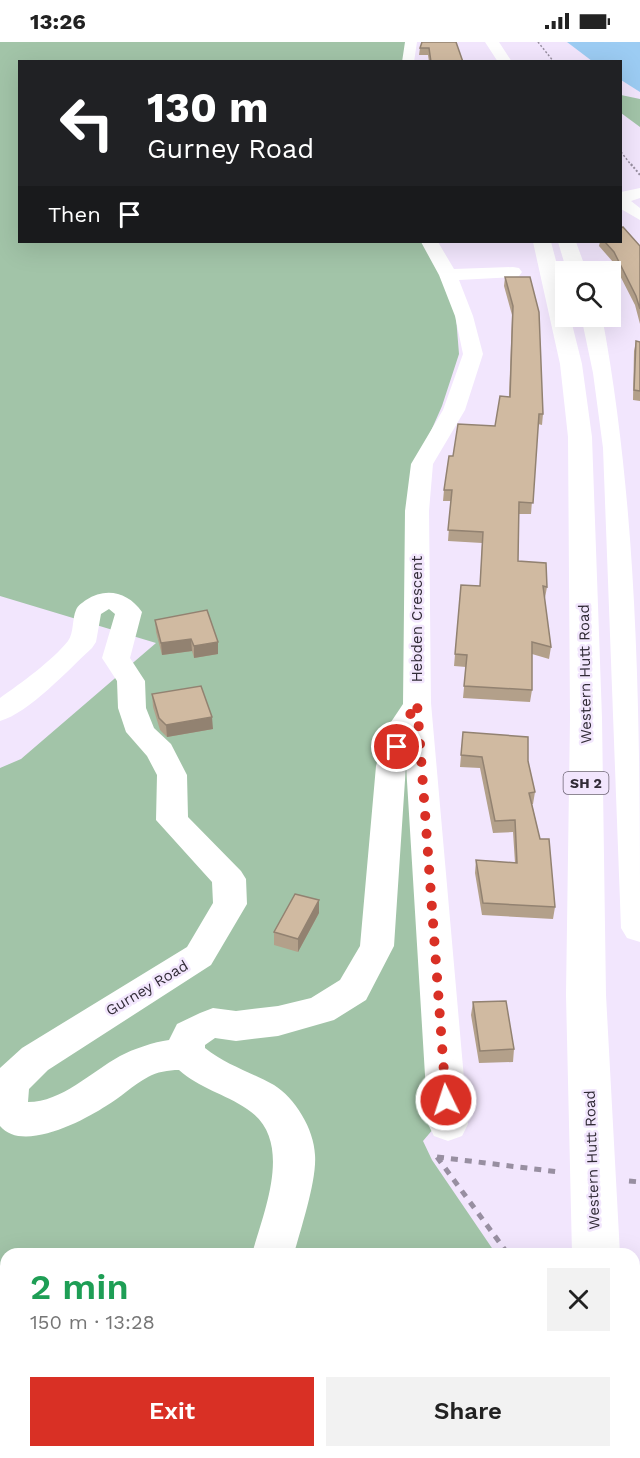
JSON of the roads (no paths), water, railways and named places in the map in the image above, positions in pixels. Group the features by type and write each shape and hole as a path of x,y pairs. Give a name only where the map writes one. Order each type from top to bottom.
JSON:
{"highway":[{"path":"492,42 505,60"},
{"name":"Western Hutt Road","path":"542,243 571,364 580,437 586,718 586,995 596,1248"},
{"path":"567,243 573,261"},
{"path":"594,327 604,373 615,448 640,928"}],"street":[{"path":"408,60 411,42"},
{"path":"640,193 627,195 623,201 629,209 640,215"},
{"name":"Hebden Crescent","path":"431,243 448,275 464,316 472,354 454,410 422,464 417,511 417,703 448,1124"},
{"path":"448,275 513,272"},
{"name":"Gurney Road","path":"0,712 36,685 82,642 89,610 106,599 118,603 129,612 116,658 131,681 132,708 141,732 160,751 172,776 172,820 229,879 230,904 199,956 165,980 94,1020 34,1059 11,1082 7,1106 18,1119 42,1119 91,1096 135,1066 167,1055 187,1055"},
{"path":"275,1248 287,1203 295,1155 290,1133 277,1110 261,1097 205,1070 187,1055 186,1045 190,1035 213,1023 236,1026 278,1021 321,1010 353,990 377,946 391,766 402,728 417,703"}],"water":[{"path":"567,42 640,42 640,92 622,81 622,60 591,60"}]}
